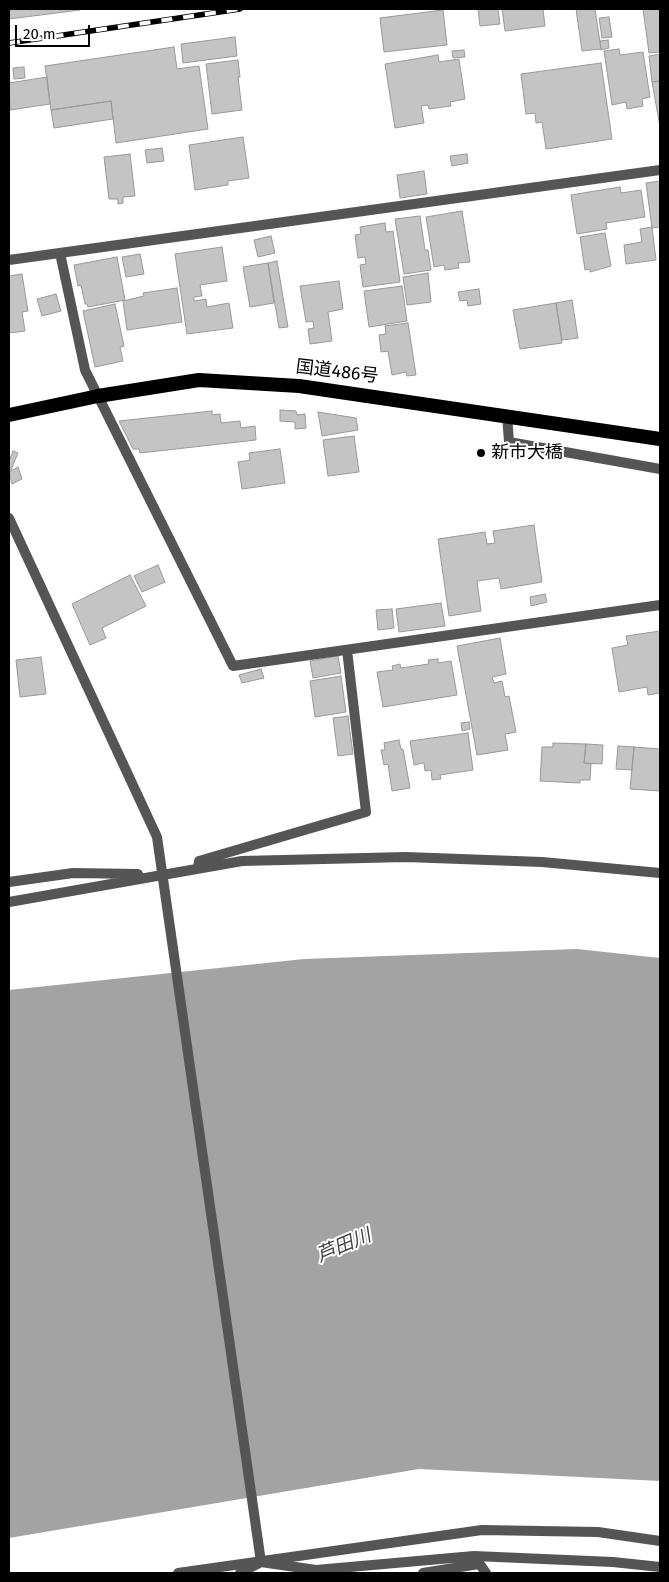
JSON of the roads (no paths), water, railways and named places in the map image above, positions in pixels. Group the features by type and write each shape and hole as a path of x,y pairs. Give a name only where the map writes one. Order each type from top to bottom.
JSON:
{"highway":[{"name":"国道486号","path":"9,415 98,396 199,380 299,386 507,415 660,439"}],"street":[{"path":"9,260 660,170"},
{"path":"60,253 85,370 233,666 660,605"},
{"path":"507,415 509,442 660,469"},
{"path":"9,518 158,837 261,1562"},
{"path":"198,868 199,861 366,812 347,650"},
{"path":"9,902 242,861 406,857 542,862 660,874"},
{"path":"9,882 72,873 162,875"},
{"path":"178,1573 482,1530 598,1532 660,1541"},
{"path":"423,1573 476,1560"},
{"path":"476,1560 486,1573"},
{"path":"240,1573 261,1562 316,1570 476,1560 613,1562 660,1567"}],"water":[{"name":"芦田川","path":"577,949 660,958 660,1481 419,1469 9,1538 9,990 304,959"}],"railway":[{"path":"9,43 240,9"}],"place":[{"name":"新市大橋","path":"481,453"}]}
